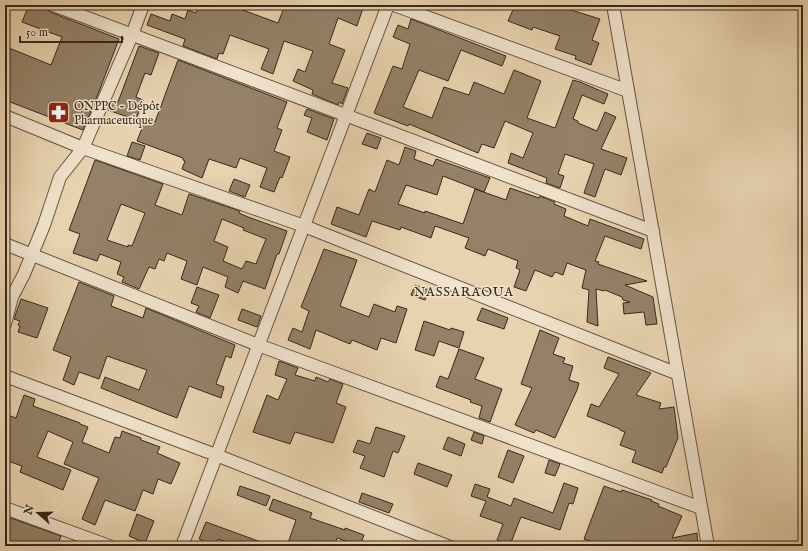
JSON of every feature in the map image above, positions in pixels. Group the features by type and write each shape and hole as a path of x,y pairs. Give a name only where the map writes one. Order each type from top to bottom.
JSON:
{"street":[{"path":"53,5 653,231"},
{"path":"5,324 12,298 44,225 60,177 83,148 132,35 143,5"},
{"path":"182,546 388,5"},
{"path":"394,5 628,91"},
{"path":"613,5 708,546"},
{"path":"5,116 83,148 304,226 678,374"},
{"path":"5,244 258,345 702,508"},
{"path":"5,376 216,455 448,546"},
{"path":"5,508 109,546"}],"building":[{"path":"29,5 39,5 46,8 50,12 119,39 83,130 5,100 5,58 9,48 51,65 62,37 22,22"},
{"path":"199,5 242,5 240,9 278,23 285,5 364,5 357,26 338,18 329,44 345,50 332,83 348,88 342,104 339,102 338,105 312,94 313,90 293,81 298,69 305,72 313,51 284,41 273,74 261,69 269,49 230,35 223,54 219,53 217,59 183,46 185,39 147,25 151,14 170,21 172,14 185,19 188,10 196,13"},
{"path":"515,5 555,5 600,19 592,40 599,43 591,65 575,59 576,56 555,49 560,36 533,27 532,30 508,21"},
{"path":"411,19 506,56 502,66 461,50 448,81 419,70 403,107 432,118 444,87 469,95 474,82 504,94 514,70 541,81 527,118 555,128 573,80 580,82 608,94 604,104 582,95 573,119 578,121 578,123 597,131 605,112 616,117 601,149 627,158 621,175 605,169 595,197 584,193 594,164 565,154 558,174 564,176 560,188 546,183 547,178 508,163 511,153 523,158 533,133 505,121 494,148 482,144 478,153 409,124 408,126 374,113 393,66 402,69 410,44 393,37 398,25 408,29"},
{"path":"139,46 159,53 151,75 145,73 136,97 143,100 136,120 108,110 112,100 118,102"},
{"path":"178,60 287,102 277,128 282,130 274,151 290,157 282,178 280,177 274,192 260,187 267,168 240,158 236,168 209,159 202,178 182,169 185,161 183,158 137,141 146,118 155,122"},
{"path":"307,109 334,119 327,140 307,132 312,118 304,115"},
{"path":"367,133 381,138 377,149 362,144"},
{"path":"132,142 145,146 140,160 127,156"},
{"path":"405,147 416,151 414,159 433,166 436,159 490,178 484,192 443,176 437,195 406,185 398,204 425,213 425,211 463,224 475,189 506,200 510,188 539,198 540,196 555,202 554,204 566,209 564,216 588,226 590,219 644,239 641,249 605,236 595,261 599,262 598,264 647,281 625,285 653,297 657,324 646,325 644,312 624,314 623,303 630,302 623,300 622,297 605,290 596,289 598,326 587,322 589,290 582,288 586,270 567,263 563,275 555,272 552,277 535,270 526,291 514,287 520,270 516,268 518,261 488,249 485,256 465,248 469,238 435,226 431,238 401,227 400,230 372,221 366,237 331,224 337,207 359,215 369,189 375,192 387,160 399,165"},
{"path":"95,160 163,184 155,205 182,215 189,194 240,211 239,213 248,217 287,231 265,289 243,281 238,293 225,287 228,277 203,267 197,285 181,279 187,261 167,253 164,261 159,259 155,269 149,267 139,289 122,282 124,277 117,274 121,262 100,254 97,261 73,253 80,234 69,230","holes":["121,204 145,213 132,246 128,245 128,247 107,240","222,219 244,228 243,230 266,239 256,264 246,261 242,269 223,261 228,247 214,241"]},
{"path":"234,179 250,185 245,197 229,191"},
{"path":"324,249 357,260 340,306 369,317 374,304 395,312 397,306 407,309 396,343 381,338 377,350 352,340 350,344 316,330 310,349 288,340 293,328 302,332 309,311 301,307"},
{"path":"79,282 114,296 111,306 143,318 146,308 235,345 231,358 226,356 216,384 224,387 221,398 189,386 177,418 101,388 105,377 139,390 147,370 107,356 99,379 79,372 74,385 63,380 71,357 53,350"},
{"path":"415,285 429,290 425,300 411,295"},
{"path":"197,287 219,295 210,318 196,312 199,306 191,303"},
{"path":"21,299 48,308 37,338 18,332 20,326 18,325 20,321 14,319"},
{"path":"482,308 508,318 504,329 477,320"},
{"path":"242,309 261,316 257,327 238,320"},
{"path":"424,321 450,330 451,328 464,332 459,348 439,341 434,356 415,350"},
{"path":"540,330 559,338 553,354 565,358 563,363 573,366 569,380 579,383 555,438 536,430 534,433 515,425 532,388 521,384"},
{"path":"459,349 484,358 475,379 502,389 490,422 479,418 482,406 470,402 471,400 436,387 440,376 448,379"},
{"path":"608,357 651,373 636,395 661,403 659,409 674,407 678,438 662,473 632,462 636,451 620,445 625,432 587,416 591,404 599,407 619,374 604,368"},
{"path":"279,361 298,368 295,375 315,381 316,377 328,382 330,379 343,384 336,403 346,407 333,443 295,432 290,444 253,432 267,395 278,400 287,379 275,375"},
{"path":"24,395 35,399 33,406 88,427 82,442 109,453 115,437 120,438 122,431 160,447 157,453 180,463 171,484 158,479 153,494 143,490 135,511 105,500 95,525 82,519 99,478 64,464 73,442 48,431 37,457 71,470 63,490 20,472 22,466 5,460 5,414 16,418"},
{"path":"376,427 405,436 398,453 393,451 384,477 360,468 365,456 353,452 358,440 370,444"},
{"path":"474,432 484,436 482,444 471,440"},
{"path":"448,437 465,444 461,456 443,449"},
{"path":"508,450 524,456 513,483 498,477"},
{"path":"549,460 560,464 555,476 545,473"},
{"path":"418,463 452,475 447,487 414,474"},
{"path":"564,483 578,488 573,504 569,503 560,530 521,517 510,545 497,540 503,524 480,516 486,501 471,496 475,484 490,489 487,497 511,506 514,498 553,513"},
{"path":"240,486 270,496 266,506 237,495"},
{"path":"604,486 652,500 651,501 659,504 658,506 682,516 672,538 697,533 698,546 603,546 584,539"},
{"path":"362,493 393,504 389,513 359,502"},
{"path":"273,499 312,513 310,518 364,535 360,546 337,538 334,546 287,546 296,520 269,510"},
{"path":"137,514 154,521 145,543 129,536"},
{"path":"5,516 61,536 57,546 21,546 5,540"},
{"path":"206,522 269,546 238,546 218,539 216,546 200,546 202,540 199,539"}],"place":[{"name":"ONPPC - Dépôt Pharmaceutique","path":"58,113"}],"district":[{"name":"NASSARAOUA","path":"464,292"}]}
